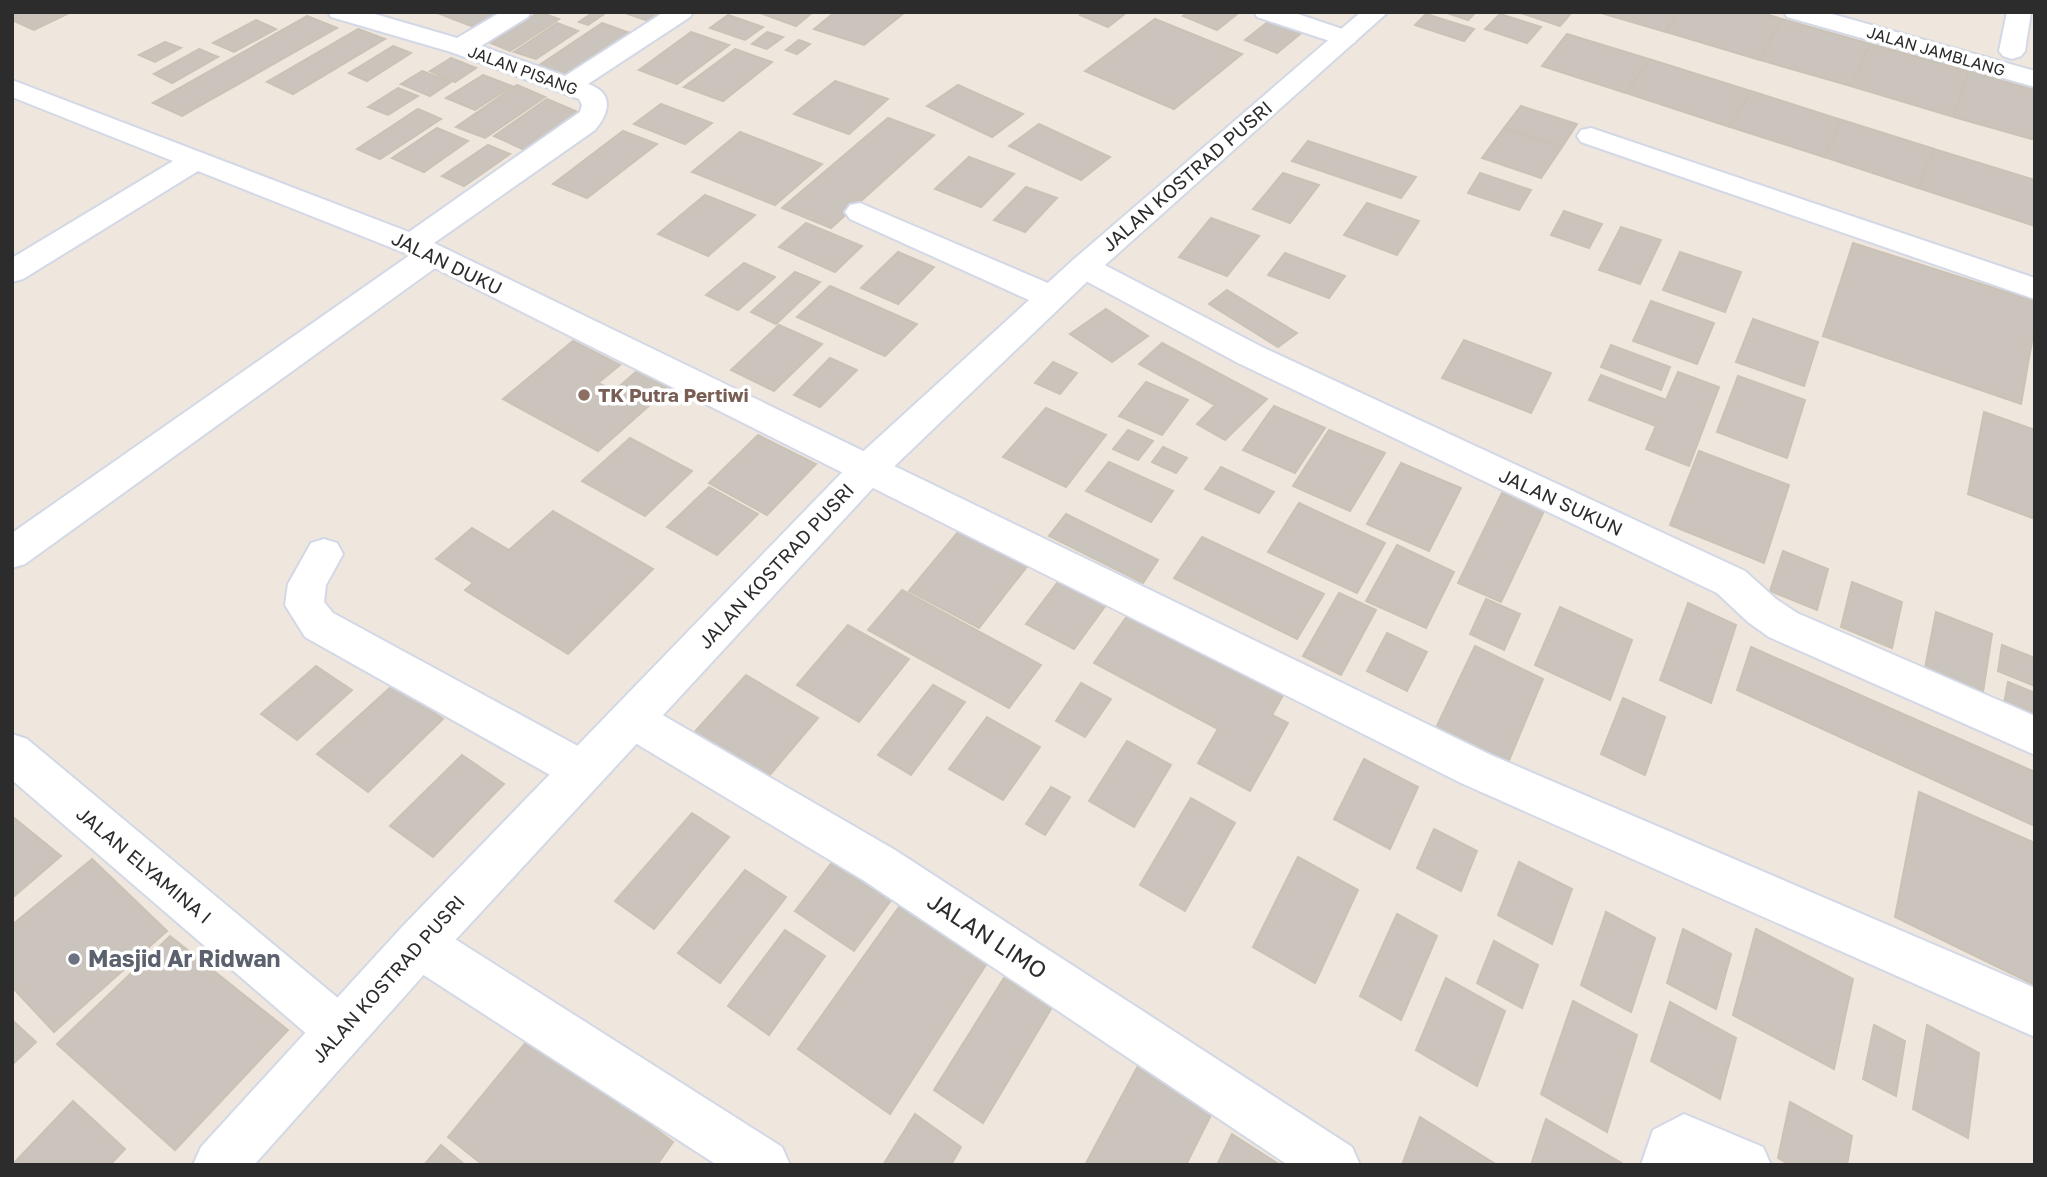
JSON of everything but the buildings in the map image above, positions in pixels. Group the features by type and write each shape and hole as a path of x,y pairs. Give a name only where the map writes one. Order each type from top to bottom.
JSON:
{"street":[{"name":"JALAN PISANG","path":"340,12 460,47 594,98 597,107 593,116 422,249"},
{"path":"460,47 519,12"},
{"path":"567,86 681,12"},
{"path":"1266,12 1345,38"},
{"name":"JALAN KOSTRAD PUSRI","path":"229,1162 340,1031 419,944 869,468 1084,267 1376,12"},
{"name":"JALAN JAMBLANG","path":"1797,12 2035,79"},
{"path":"2012,51 2019,12"},
{"name":"JALAN DUKU","path":"15,92 197,159 422,249 1476,769 2035,1013"},
{"path":"1591,136 2035,289"},
{"path":"12,272 197,159"},
{"path":"860,212 1051,297"},
{"path":"12,553 422,249"},
{"name":"JALAN SUKUN","path":"1084,267 1250,355 1731,582 1766,616 1783,625 2035,736"},
{"path":"324,554 307,584 304,605 319,625 583,771"},
{"name":"JALAN LIMO","path":"632,719 879,865 1334,1165"},
{"name":"JALAN ELYAMINA I","path":"12,753 340,1031"},
{"path":"419,944 764,1165"},
{"path":"1667,1165 1671,1148 1684,1140 1695,1142 1745,1165"}],"place":[{"name":"TK Putra Pertiwi","path":"584,395"},
{"name":"Masjid Ar Ridwan","path":"74,959"}]}
